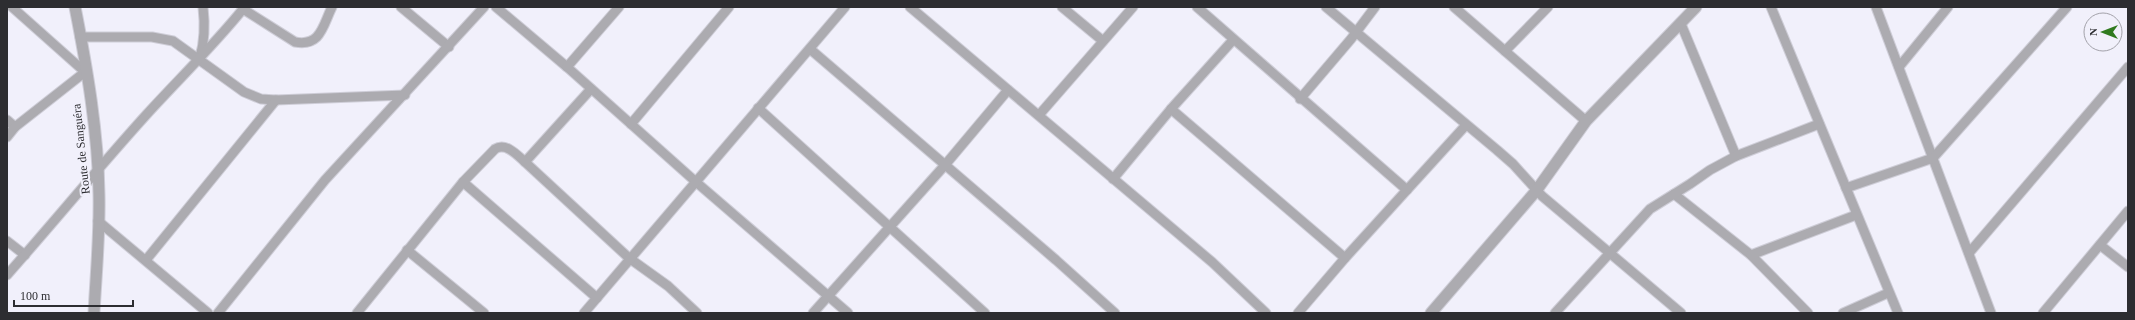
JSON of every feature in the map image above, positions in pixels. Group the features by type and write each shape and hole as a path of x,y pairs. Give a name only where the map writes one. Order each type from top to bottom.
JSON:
{"street":[{"path":"7,136 15,127 85,72 12,7"},
{"name":"Route de Sanguéra","path":"75,7 98,168 98,220 94,313"},
{"path":"200,60 204,44 205,23 203,7"},
{"path":"7,275 98,168 168,91 200,60 243,9 296,42 310,43 316,38 332,7"},
{"path":"402,7 449,47"},
{"path":"218,313 304,205 484,7"},
{"path":"496,7 567,67 696,182 848,313"},
{"path":"567,67 619,7"},
{"path":"631,124 729,7"},
{"path":"584,313 629,258 696,182 845,7"},
{"path":"910,7 1212,262 1266,313"},
{"path":"1062,7 1103,41"},
{"path":"1039,115 1133,7"},
{"path":"1197,7 1300,99 1407,190"},
{"path":"1326,7 1513,164 1536,191 1681,313"},
{"path":"1300,99 1375,7"},
{"path":"1454,7 1586,121"},
{"path":"1505,51 1548,7"},
{"path":"1431,313 1536,191 1586,121 1696,7"},
{"path":"1771,7 1888,293 1898,313"},
{"path":"1876,7 1991,313"},
{"path":"1899,67 1948,7"},
{"path":"1846,188 1933,158 2067,7"},
{"path":"1681,24 1736,156"},
{"path":"80,37 163,38 173,41 244,92 261,99 276,100 405,95"},
{"path":"1114,179 1171,109 1233,40"},
{"path":"810,49 1115,313"},
{"path":"1969,253 2128,67"},
{"path":"525,162 591,90"},
{"path":"813,313 888,226 945,165 1008,90"},
{"path":"146,260 276,100"},
{"path":"758,108 985,313"},
{"path":"1171,109 1345,258"},
{"path":"7,120 15,127"},
{"path":"1555,313 1650,209 1710,170 1736,156 1819,124"},
{"path":"1298,313 1345,258 1466,125"},
{"path":"357,313 463,182 498,147 511,150 629,258 668,286 697,313"},
{"path":"463,182 596,298"},
{"path":"1674,194 1751,255 1808,313"},
{"path":"2043,313 2128,211"},
{"path":"1751,255 1856,215"},
{"path":"98,220 208,313"},
{"path":"7,241 25,255"},
{"path":"2100,244 2128,267"},
{"path":"407,250 484,313"},
{"path":"1843,313 1888,293"}]}
